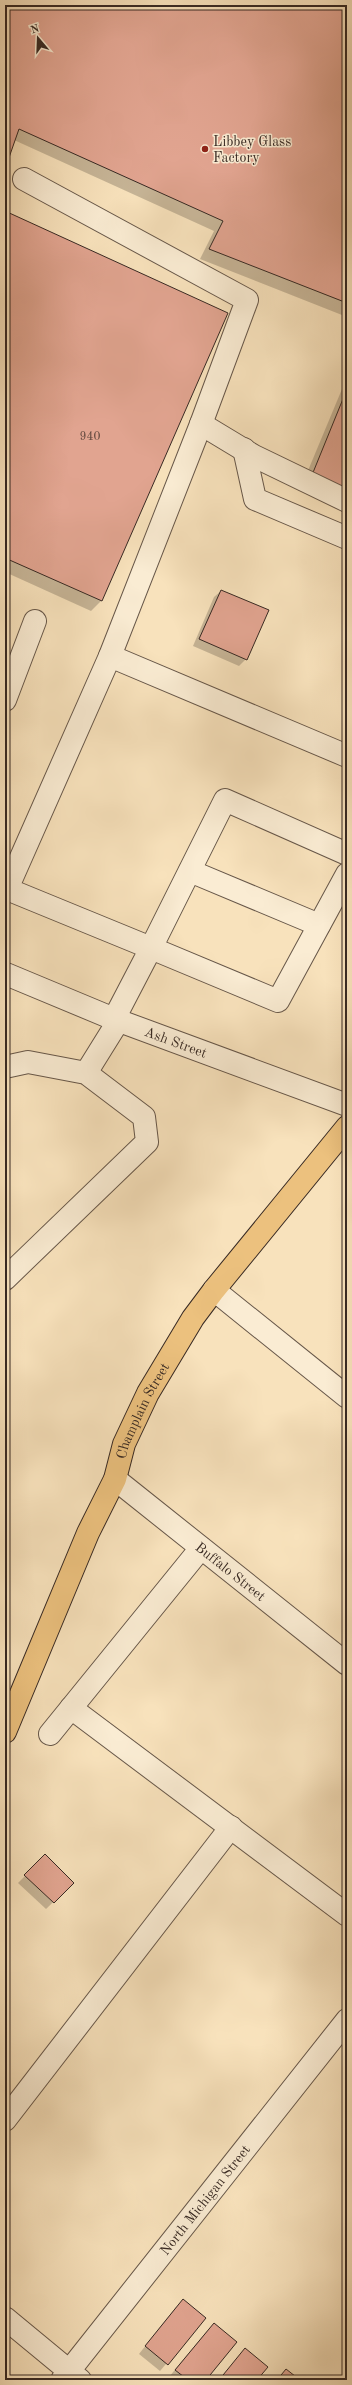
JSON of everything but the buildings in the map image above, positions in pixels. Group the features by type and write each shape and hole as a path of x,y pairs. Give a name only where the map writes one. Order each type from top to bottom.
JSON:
{"main road":[{"name":"Champlain Street","path":"5,1732 88,1533 115,1479 124,1444 148,1393 194,1318 214,1290 347,1127"}],"street":[{"path":"24,179 247,300 201,424 110,656 6,890 278,1001 347,874"},
{"path":"201,424 244,449 347,501"},
{"path":"244,449 255,499 347,538"},
{"path":"5,700 35,621"},
{"path":"110,656 347,756"},
{"path":"86,1073 116,1020 225,800 347,854"},
{"path":"190,871 319,925"},
{"name":"Ash Street","path":"6,974 116,1020 347,1105"},
{"path":"5,1067 28,1062 86,1073 144,1117 147,1142 5,1279"},
{"path":"214,1290 347,1397"},
{"name":"Buffalo Street","path":"115,1479 347,1664"},
{"path":"50,1734 201,1548"},
{"path":"71,1708 347,1915"},
{"path":"5,2120 231,1828"},
{"name":"North Michigan Street","path":"70,2377 347,2020"},
{"path":"5,2318 70,2377"}],"place":[{"name":"Libbey Glass Factory","path":"205,149"}]}
